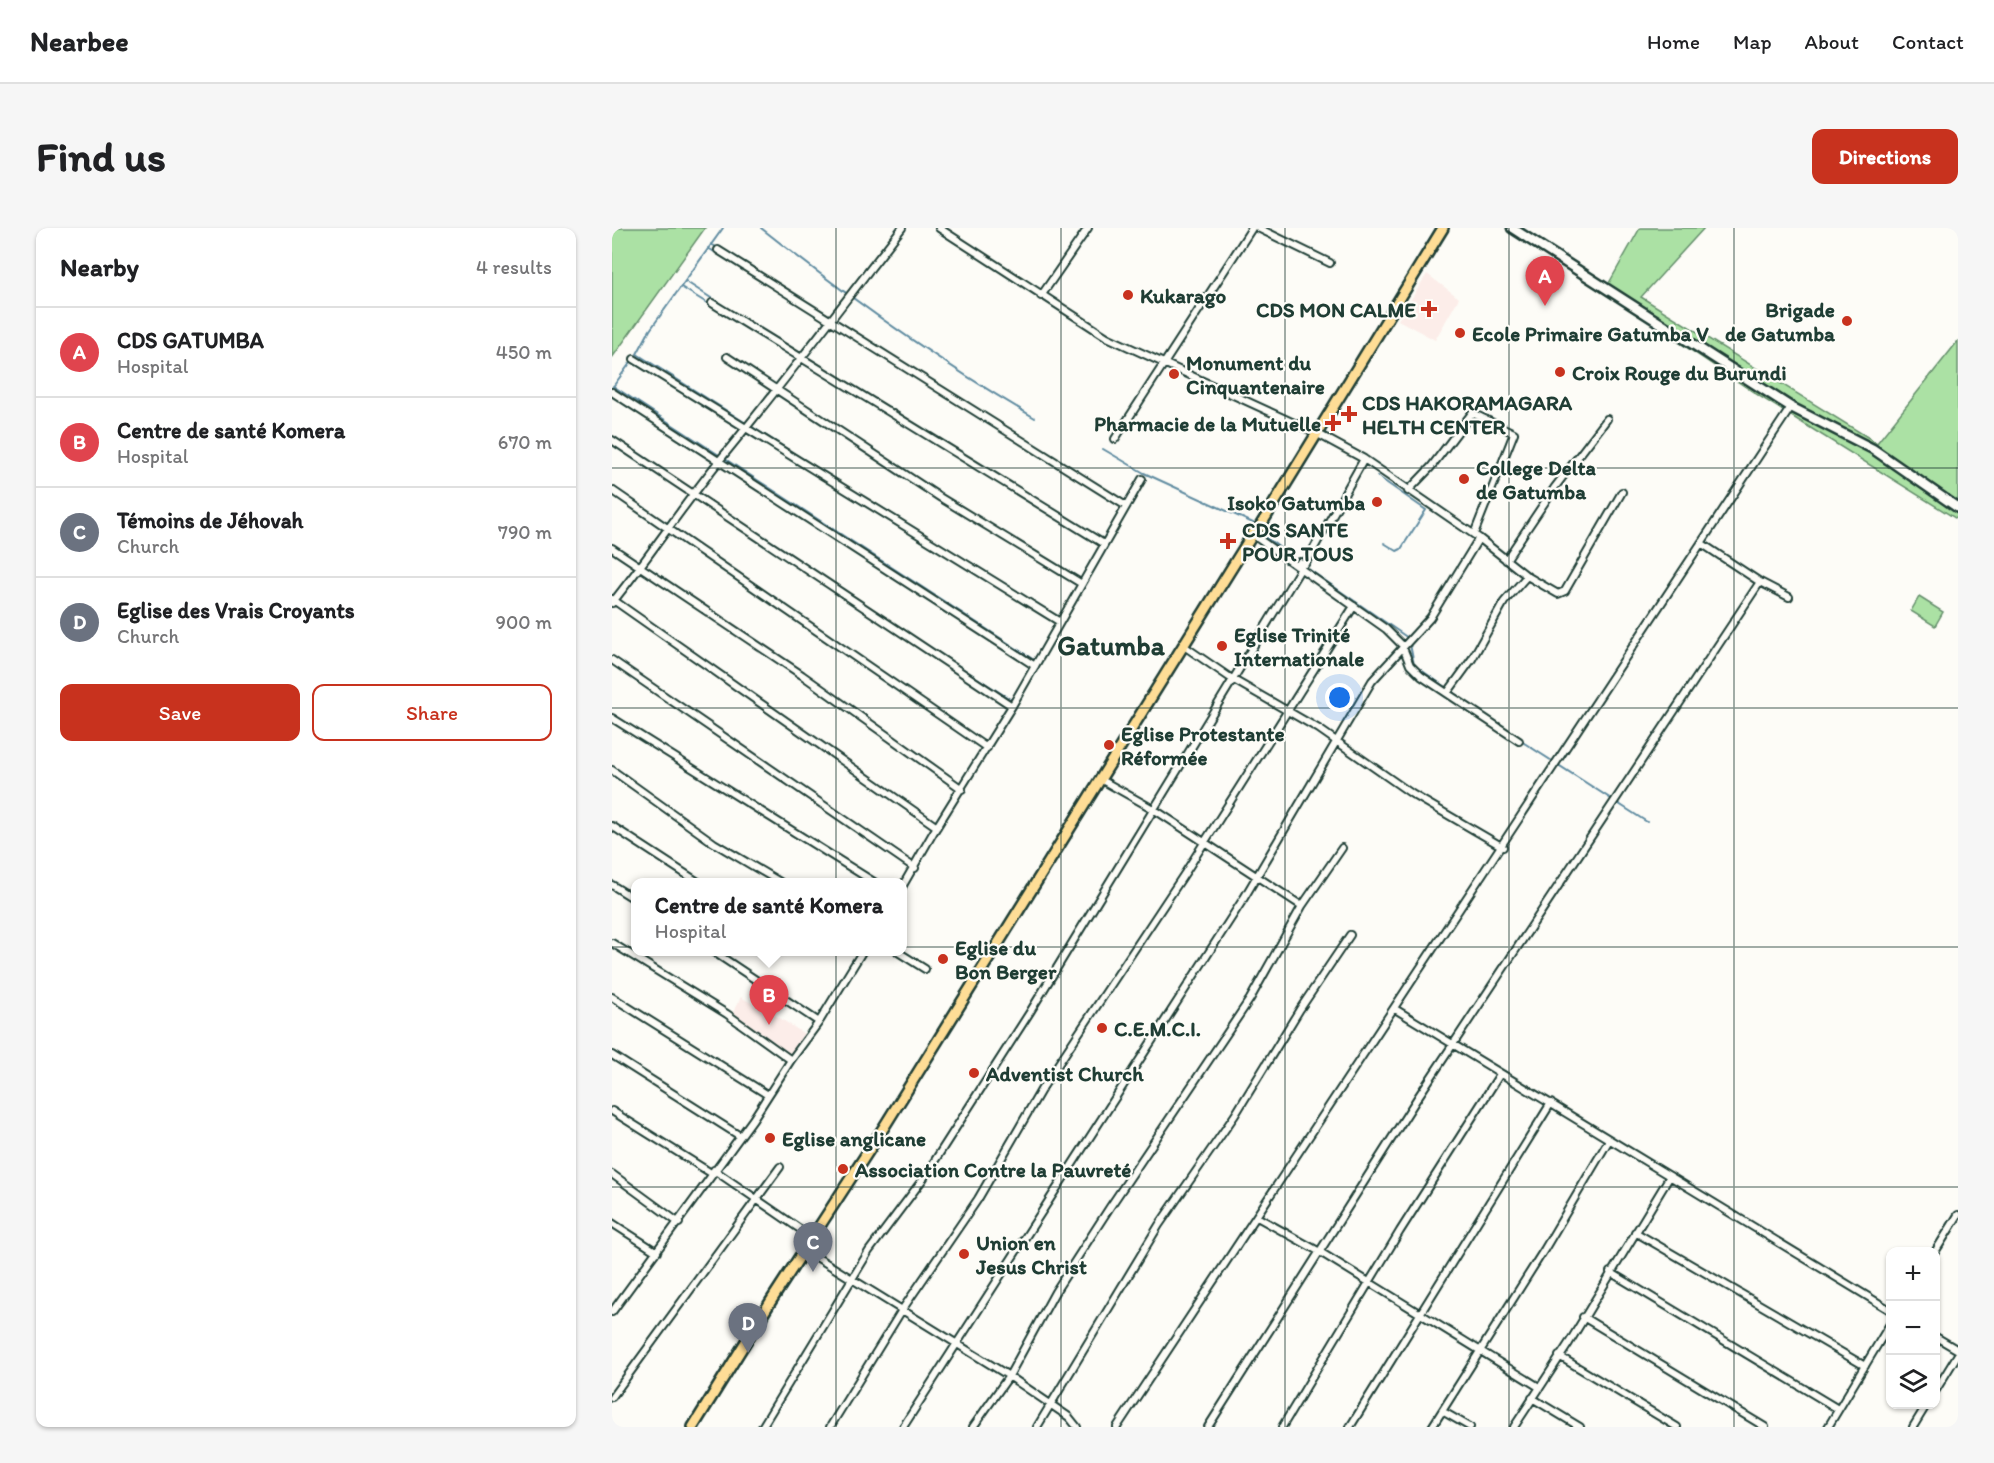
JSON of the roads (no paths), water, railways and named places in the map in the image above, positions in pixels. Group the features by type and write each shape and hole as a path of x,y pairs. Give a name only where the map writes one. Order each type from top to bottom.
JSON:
{"main road":[{"path":"693,1427 1252,535 1259,528 1318,434 1443,228"},
{"path":"1512,228 1791,408 1873,449 1958,508"}],"street":[{"path":"902,228 613,600 937,826"},
{"path":"939,228 1107,337 1318,434 1364,459 1477,536 1527,576 1561,595 1622,492"},
{"path":"1041,296 1088,228"},
{"path":"1115,439 1252,228"},
{"path":"1258,228 1330,264"},
{"path":"717,250 1126,506"},
{"path":"712,303 1104,544"},
{"path":"727,357 999,535 1082,584"},
{"path":"634,359 1060,622"},
{"path":"612,392 1035,666"},
{"path":"1118,1427 1791,408"},
{"path":"903,1427 1258,876 1334,741 1372,681 1406,641 1430,618 1477,536 1514,433 1472,413 1431,467 1408,491"},
{"path":"1506,560 1580,452 1607,419"},
{"path":"612,440 1012,706"},
{"path":"1299,565 1305,564 1364,459"},
{"path":"907,881 937,826 1012,706 1142,479"},
{"path":"612,490 987,748"},
{"path":"1252,535 1299,565 1406,641 1410,665 1421,676 1449,691 1519,741"},
{"path":"1701,543 1760,582 1789,597"},
{"path":"612,548 802,675 962,789"},
{"path":"762,1427 887,1224 906,1203 957,1129 1155,810 1299,565"},
{"path":"1449,691 1472,659 1504,602 1527,576"},
{"path":"1208,1427 1453,1044 1760,582"},
{"path":"830,1427 902,1310 944,1252 1041,1090 1204,843 1354,606"},
{"path":"1184,646 1232,679 1334,741 1412,794 1503,847"},
{"path":"612,660 915,868"},
{"path":"612,718 868,878"},
{"path":"612,770 714,843 773,878"},
{"path":"1100,779 1155,810 1302,906"},
{"path":"612,826 693,878"},
{"path":"973,1427 1009,1376 1055,1292 1110,1207 1250,999 1302,906 1342,848"},
{"path":"612,885 631,897"},
{"path":"1037,1427 1159,1225 1235,1115 1300,1009 1350,935"},
{"path":"612,943 631,955"},
{"path":"633,956 727,1014 791,1060"},
{"path":"721,956 819,1022"},
{"path":"612,1312 740,1136 819,1022 859,956"},
{"path":"906,956 925,969"},
{"path":"612,997 768,1095"},
{"path":"1395,1009 1886,1308"},
{"path":"612,1055 740,1136"},
{"path":"1282,1427 1500,1074"},
{"path":"1350,1427 1551,1103"},
{"path":"612,1111 712,1172 813,1238"},
{"path":"1432,1427 1610,1140"},
{"path":"612,1396 780,1167"},
{"path":"612,1174 678,1222"},
{"path":"1514,1427 1670,1176"},
{"path":"1938,1247 1958,1215"},
{"path":"1257,1217 1482,1349 1539,1387"},
{"path":"612,1223 657,1252"},
{"path":"1635,1232 1865,1366"},
{"path":"805,1250 1009,1376 1052,1405 1077,1427"},
{"path":"1610,1272 1838,1409"},
{"path":"1583,1317 1765,1427"},
{"path":"1828,1427 1886,1331"},
{"path":"1940,1340 1958,1352 1940,1382"},
{"path":"1559,1356 1677,1427"},
{"path":"1532,1398 1580,1427"},
{"path":"1913,1427 1924,1409"},
{"path":"1442,1411 1470,1427"}],"waterway":[{"path":"637,354 650,330 723,228"},
{"path":"761,228 895,328 999,397 1035,418"},
{"path":"711,244 718,248"},
{"path":"708,248 759,279"},
{"path":"685,281 734,313"},
{"path":"681,287 710,305"},
{"path":"637,354 809,463"},
{"path":"612,388 633,359"},
{"path":"893,363 997,429"},
{"path":"613,386 1034,660"},
{"path":"869,396 928,432"},
{"path":"1103,449 1144,473 1253,523"},
{"path":"1377,476 1426,510 1401,549 1397,551 1384,543"},
{"path":"621,500 666,531"},
{"path":"1259,532 1297,561"},
{"path":"929,544 949,557"},
{"path":"709,553 763,590"},
{"path":"623,559 740,637"},
{"path":"1304,566 1408,638"},
{"path":"612,595 690,650"},
{"path":"780,602 867,662"},
{"path":"912,636 1010,699"},
{"path":"1410,644 1414,665 1489,718"},
{"path":"612,664 667,701"},
{"path":"614,723 660,752"},
{"path":"813,736 862,771"},
{"path":"1521,741 1647,822"},
{"path":"760,758 805,789"},
{"path":"612,775 623,782"},
{"path":"872,778 892,792"},
{"path":"757,872 768,878"},
{"path":"684,991 697,999"}],"place":[{"name":"Kukarago","path":"1128,295"},
{"name":"CDS GATUMBA","path":"1545,306"},
{"name":"CDS MON CALME","path":"1429,309"},
{"name":"Brigade de Gatumba","path":"1847,321"},
{"name":"Ecole Primaire Gatumba V","path":"1460,333"},
{"name":"Croix Rouge du Burundi","path":"1560,372"},
{"name":"Monument du Cinquantenaire","path":"1174,374"},
{"name":"CDS HAKORAMAGARA HELTH CENTER","path":"1349,414"},
{"name":"Pharmacie de la Mutuelle","path":"1333,423"},
{"name":"College Delta de Gatumba","path":"1464,479"},
{"name":"Isoko Gatumba","path":"1377,502"},
{"name":"CDS SANTE POUR TOUS","path":"1228,541"},
{"name":"Eglise Trinité Internationale","path":"1222,646"},
{"name":"Eglise Protestante Réformée","path":"1109,745"},
{"name":"Eglise du Bon Berger","path":"943,959"},
{"name":"Centre de santé Komera","path":"769,1025"},
{"name":"C.E.M.C.I.","path":"1102,1028"},
{"name":"Adventist Church","path":"974,1073"},
{"name":"Eglise anglicane","path":"770,1138"},
{"name":"Association Contre la Pauvreté","path":"843,1169"},
{"name":"Union en Jesus Christ","path":"964,1254"},
{"name":"Témoins de Jéhovah","path":"813,1272"},
{"name":"Eglise des Vrais Croyants","path":"748,1353"}],"district":[{"name":"Gatumba","path":"1111,645"}]}
